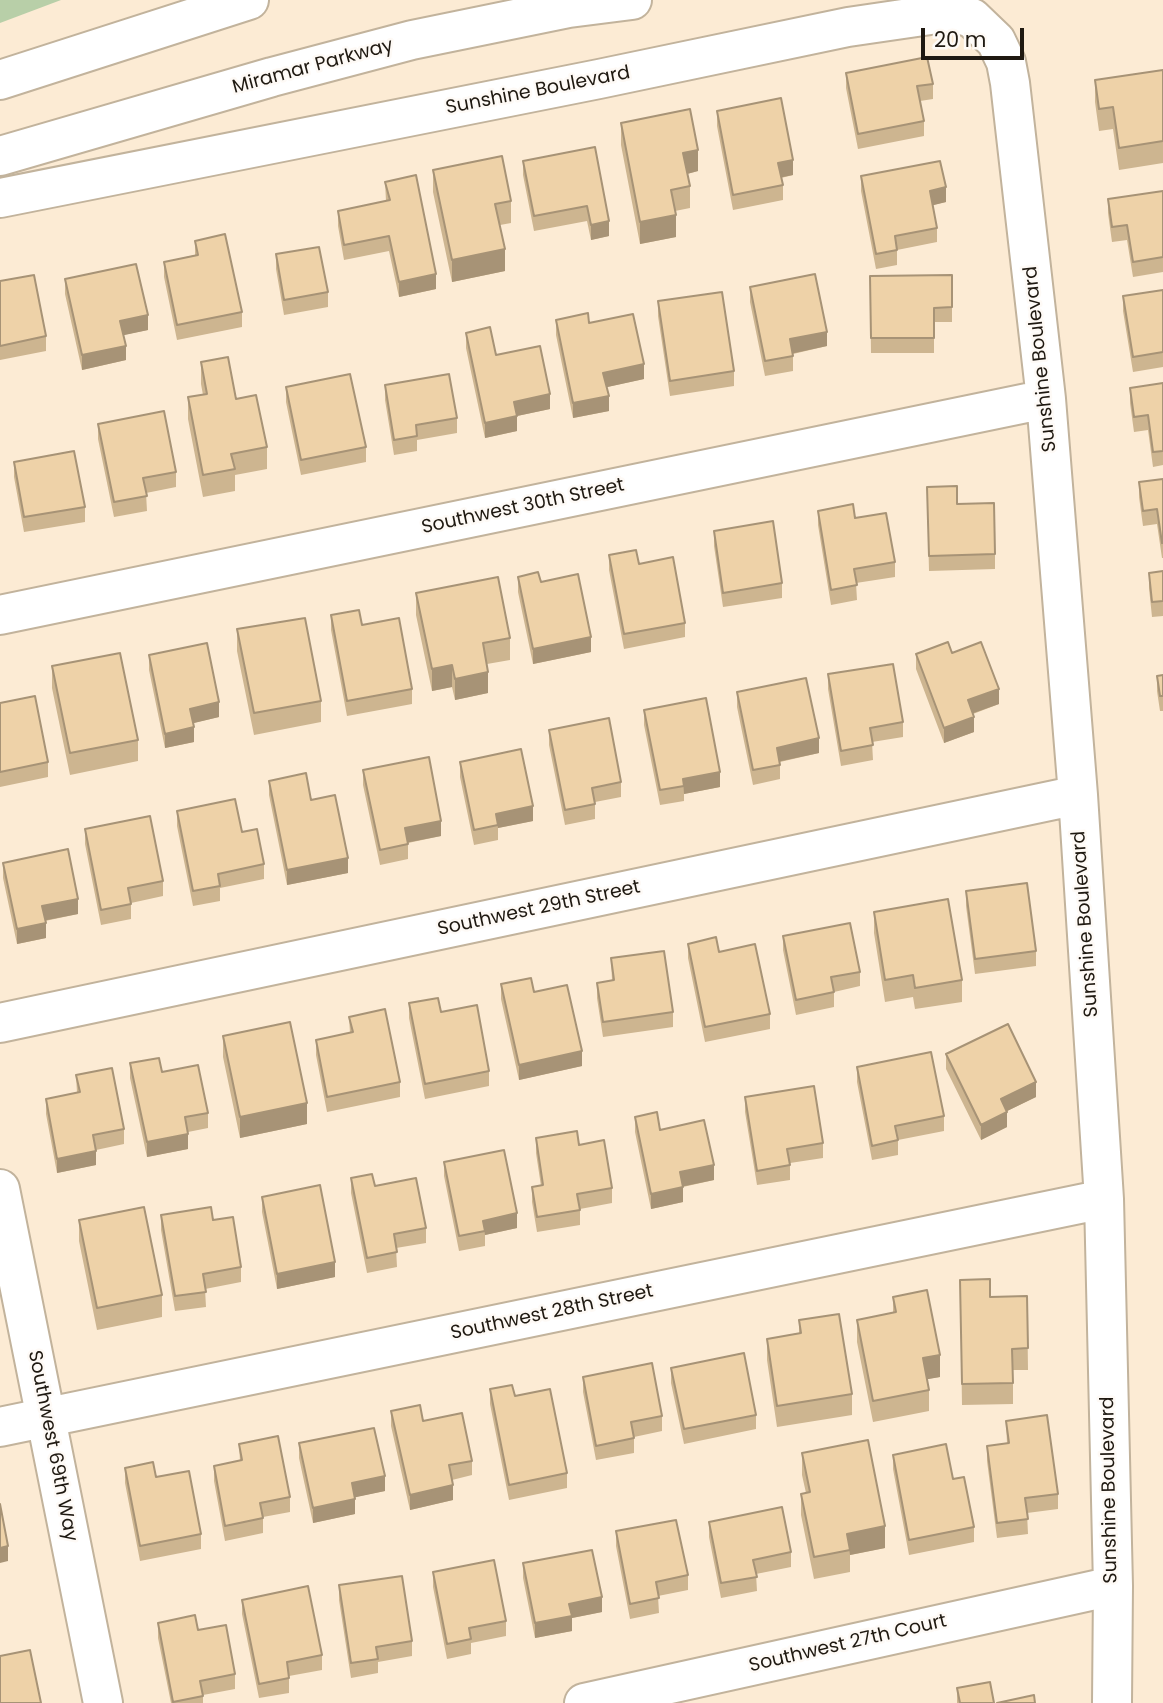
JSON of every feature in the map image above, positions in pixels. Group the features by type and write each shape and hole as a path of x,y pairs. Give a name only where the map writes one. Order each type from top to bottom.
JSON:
{"street":[{"path":"0,80 248,0"},
{"name":"Miramar Parkway","path":"0,156 272,77 412,40 569,8 632,0"},
{"name":"Sunshine Boulevard","path":"0,198 848,27 951,12 972,18 996,41 1006,62 1010,83 1046,399 1078,795 1104,1199 1113,1586 1112,1703"},
{"name":"Southwest 30th Street","path":"0,615 1046,399"},
{"name":"Southwest 29th Street","path":"0,1023 1078,795"},
{"name":"Southwest 69th Way","path":"0,1189 103,1703"},
{"name":"Southwest 28th Street","path":"0,1427 1104,1199"},
{"name":"Southwest 27th Court","path":"584,1703 1113,1586"}],"green space":[{"path":"0,0 61,0 0,23"}],"building":[{"path":"927,57 933,84 917,86 924,121 858,134 846,73"},
{"path":"1163,70 1163,141 1119,148 1113,107 1099,109 1095,80"},
{"path":"781,98 793,160 778,163 783,185 733,195 717,111"},
{"path":"690,109 698,150 683,153 690,186 671,190 676,215 640,222 621,123"},
{"path":"595,147 609,221 591,225 587,206 534,216 523,161"},
{"path":"502,156 511,201 495,204 505,249 452,260 433,170"},
{"path":"940,161 946,187 930,191 937,228 895,236 897,250 876,254 861,176"},
{"path":"416,175 436,274 399,282 389,236 344,245 338,211 390,200 385,182"},
{"path":"1163,191 1163,257 1133,262 1127,225 1112,227 1108,199"},
{"path":"225,234 242,312 177,325 164,262 198,255 195,241"},
{"path":"319,247 328,292 284,300 276,254"},
{"path":"136,264 148,315 120,321 126,346 82,355 65,279"},
{"path":"815,274 827,332 790,339 793,356 765,361 750,287"},
{"path":"34,275 46,336 0,346 0,281"},
{"path":"952,275 952,307 934,308 934,338 871,338 870,276"},
{"path":"1163,290 1163,352 1133,357 1123,296"},
{"path":"722,292 734,371 670,381 658,301"},
{"path":"588,313 589,323 633,314 644,364 603,373 609,396 573,403 556,320"},
{"path":"490,327 496,355 540,346 550,394 514,402 517,416 485,423 466,333"},
{"path":"228,357 236,399 256,395 267,447 231,454 235,469 203,475 188,397 207,394 201,362"},
{"path":"350,374 366,447 301,460 286,387"},
{"path":"449,374 457,418 416,425 417,436 394,440 385,385"},
{"path":"1163,383 1163,451 1153,452 1148,415 1134,417 1130,388"},
{"path":"164,411 176,472 143,478 147,496 114,502 98,424"},
{"path":"74,451 85,507 24,517 14,462"},
{"path":"1163,479 1162,543 1157,509 1143,511 1139,482"},
{"path":"957,486 957,504 994,503 995,554 929,556 927,487"},
{"path":"853,504 855,518 886,513 895,562 854,569 857,585 831,590 818,511"},
{"path":"773,521 782,583 723,593 714,531"},
{"path":"636,550 639,564 673,557 685,623 624,634 609,555"},
{"path":"1163,571 1163,601 1152,602 1149,573"},
{"path":"538,572 541,582 578,574 591,637 533,649 518,577"},
{"path":"498,577 510,638 483,643 488,672 455,679 452,665 432,669 416,593"},
{"path":"359,610 362,625 399,618 412,689 347,701 331,615"},
{"path":"305,618 321,701 254,713 237,629"},
{"path":"948,642 952,653 981,642 999,689 968,700 974,717 944,728 916,654"},
{"path":"207,643 219,702 190,709 194,727 165,734 149,655"},
{"path":"120,653 138,740 70,753 52,666"},
{"path":"893,664 903,722 870,728 873,745 841,751 828,674"},
{"path":"1163,675 1163,696 1160,696 1157,676"},
{"path":"806,678 819,738 777,748 780,765 753,770 737,692"},
{"path":"35,696 48,762 0,772 0,703"},
{"path":"706,698 720,772 683,779 684,786 660,790 644,710"},
{"path":"609,718 621,782 592,788 595,804 565,810 549,730"},
{"path":"521,749 533,806 496,814 498,825 474,830 460,762"},
{"path":"429,757 441,821 405,828 408,844 380,850 363,770"},
{"path":"306,773 311,800 335,795 348,858 287,870 269,781"},
{"path":"235,799 242,832 257,829 264,864 218,874 220,886 193,891 177,811"},
{"path":"150,816 163,881 128,888 131,904 101,910 85,829"},
{"path":"68,849 78,899 42,906 46,923 17,929 3,863"},
{"path":"1027,883 1036,951 975,959 966,891"},
{"path":"948,899 962,980 915,988 913,975 885,980 874,912"},
{"path":"850,923 860,972 831,977 834,992 796,1000 783,936"},
{"path":"716,937 719,952 755,944 770,1014 705,1027 688,944"},
{"path":"664,951 673,1012 603,1022 597,983 614,980 611,958"},
{"path":"531,978 534,992 567,985 582,1051 519,1065 501,984"},
{"path":"438,998 441,1012 477,1005 489,1071 425,1084 409,1003"},
{"path":"385,1009 400,1082 327,1097 316,1040 353,1032 349,1017"},
{"path":"290,1022 307,1103 240,1117 223,1036"},
{"path":"1008,1024 1036,1082 1001,1099 1007,1112 981,1125 946,1054"},
{"path":"931,1052 944,1116 895,1126 898,1140 872,1146 857,1067"},
{"path":"159,1058 162,1072 198,1065 208,1113 185,1117 188,1134 147,1142 130,1063"},
{"path":"112,1068 124,1129 93,1135 96,1151 57,1159 46,1099 80,1092 76,1075"},
{"path":"814,1086 823,1143 787,1149 790,1165 757,1171 745,1097"},
{"path":"657,1112 660,1130 704,1120 714,1165 680,1172 683,1187 651,1194 635,1117"},
{"path":"577,1131 579,1145 604,1140 612,1188 577,1194 580,1210 537,1217 532,1187 543,1185 536,1138"},
{"path":"504,1150 517,1213 483,1221 485,1231 459,1236 444,1162"},
{"path":"372,1174 375,1186 416,1178 426,1228 394,1234 397,1252 367,1258 351,1178"},
{"path":"320,1185 335,1262 277,1274 262,1197"},
{"path":"144,1207 162,1295 97,1308 79,1220"},
{"path":"211,1207 213,1220 233,1217 241,1267 203,1274 206,1292 175,1296 161,1215"},
{"path":"990,1279 990,1297 1027,1296 1028,1348 1012,1349 1013,1383 962,1384 960,1280"},
{"path":"927,1290 940,1355 923,1358 929,1390 873,1401 857,1320 896,1312 893,1297"},
{"path":"839,1314 852,1394 777,1406 767,1339 801,1333 799,1320"},
{"path":"744,1353 756,1415 684,1429 671,1368"},
{"path":"652,1363 662,1416 631,1422 634,1438 596,1446 583,1377"},
{"path":"512,1385 515,1396 550,1389 567,1473 509,1485 490,1389"},
{"path":"420,1405 423,1421 462,1413 472,1461 449,1465 453,1485 410,1495 391,1411"},
{"path":"1047,1415 1058,1494 1025,1498 1028,1519 997,1523 987,1446 1009,1443 1006,1421"},
{"path":"374,1428 385,1476 352,1483 355,1499 313,1508 299,1443"},
{"path":"278,1436 290,1497 260,1503 263,1518 225,1526 214,1466 242,1460 239,1444"},
{"path":"868,1440 885,1526 847,1534 850,1550 814,1557 801,1494 810,1492 802,1453"},
{"path":"946,1444 953,1479 964,1477 974,1527 909,1540 893,1455"},
{"path":"153,1462 156,1477 189,1471 201,1534 140,1546 125,1468"},
{"path":"0,1504 8,1546 0,1548"},
{"path":"782,1507 791,1552 753,1560 757,1577 721,1583 709,1522"},
{"path":"676,1520 688,1575 656,1582 659,1598 630,1604 616,1531"},
{"path":"592,1550 602,1597 569,1604 572,1616 535,1623 523,1563"},
{"path":"494,1560 506,1621 469,1628 471,1639 447,1644 433,1572"},
{"path":"402,1576 412,1641 376,1647 378,1659 351,1663 339,1585"},
{"path":"308,1586 322,1655 287,1662 289,1678 259,1684 242,1600"},
{"path":"195,1615 198,1630 226,1625 235,1674 200,1681 203,1696 173,1702 158,1623"},
{"path":"30,1650 41,1703 0,1703 0,1656"},
{"path":"990,1682 994,1703 960,1703 957,1688"},
{"path":"1034,1695 1035,1703 997,1703"}]}
